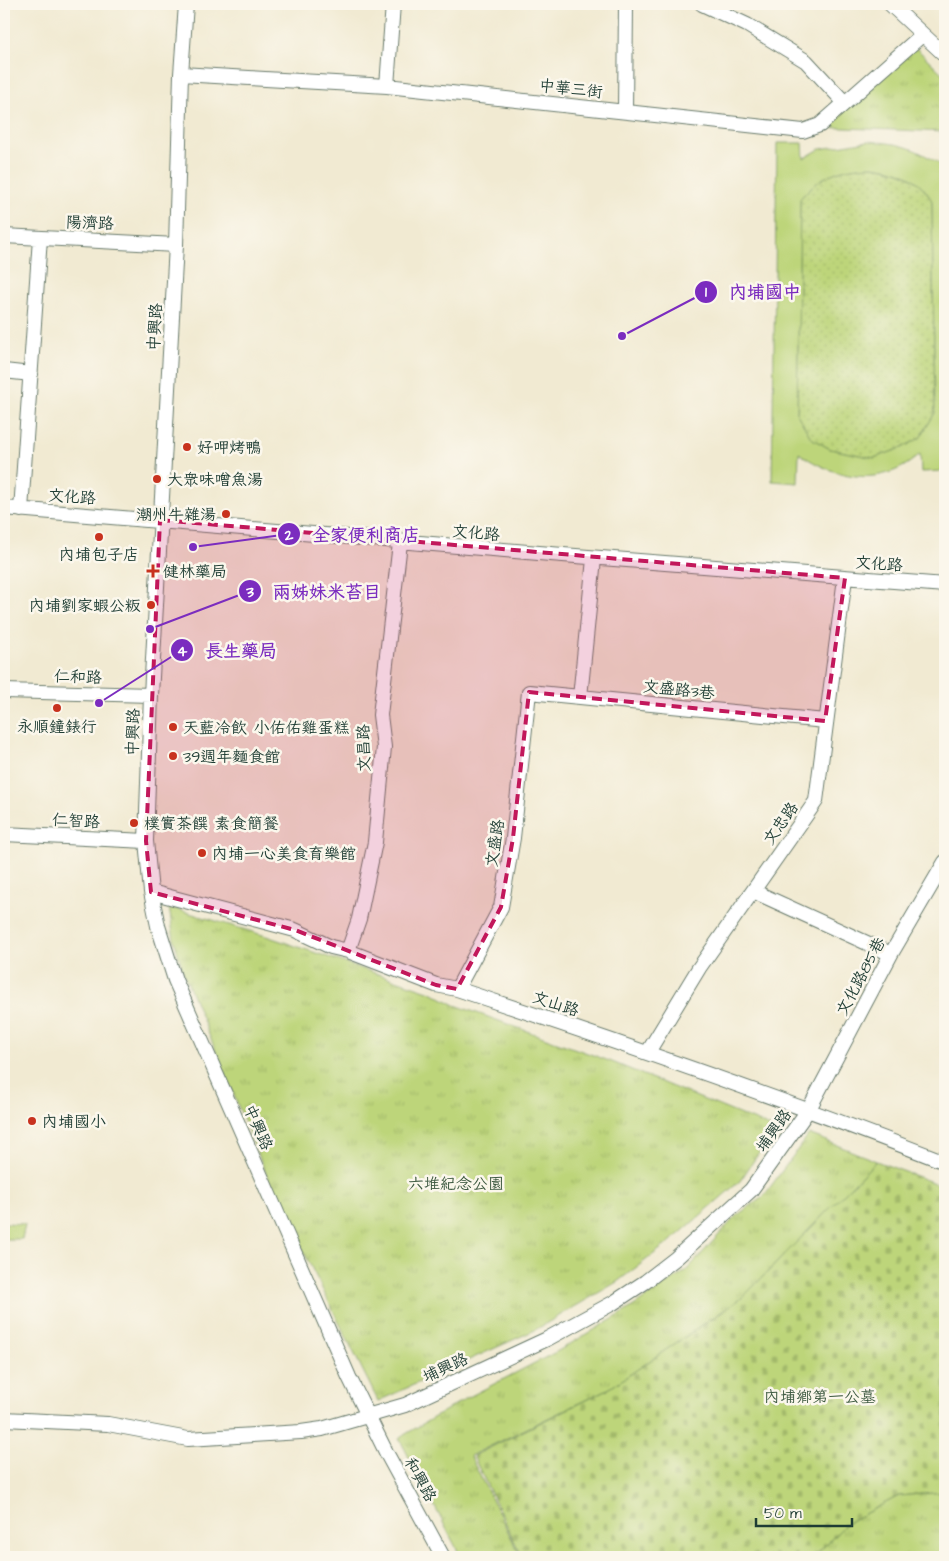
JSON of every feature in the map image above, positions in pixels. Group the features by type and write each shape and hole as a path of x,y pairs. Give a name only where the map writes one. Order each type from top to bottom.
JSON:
{"street":[{"name":"中興路","path":"186,4 181,74 176,245 150,695 146,841 152,892 158,926 176,980 368,1417"},
{"path":"387,86 393,4"},
{"path":"625,111 626,4"},
{"path":"702,4 747,25 806,61 845,103"},
{"path":"890,4 945,55"},
{"name":"中華三街","path":"181,74 387,86 803,131 820,125 922,35"},
{"name":"陽濟路","path":"4,236 176,245"},
{"path":"21,510 40,238"},
{"path":"4,371 31,374"},
{"name":"文化路","path":"4,508 594,559 945,585"},
{"name":"文昌路","path":"348,951 359,919 376,842 384,747 380,715 400,543"},
{"path":"580,697 594,559"},
{"name":"文忠路","path":"648,1052 699,968 816,801 845,578"},
{"name":"仁和路","path":"4,691 150,695"},
{"name":"文盛路3巷","path":"529,692 825,721"},
{"name":"文盛路","path":"457,989 501,907 513,838 529,692"},
{"name":"仁智路","path":"4,834 146,841"},
{"name":"文化路85巷","path":"809,1109 891,954 945,862"},
{"path":"753,891 891,954"},
{"name":"文山路","path":"152,892 295,930 331,947 348,951 436,985 457,989 648,1052 809,1109 945,1162"},
{"name":"埔興路","path":"4,1419 108,1424 188,1439 301,1432 368,1417 405,1405 547,1339 645,1282 751,1190 809,1109"},
{"name":"和興路","path":"368,1417 443,1557"}],"highlighted area":[{"path":"160,520 845,578 825,721 529,692 513,838 501,907 457,989 436,985 295,930 151,892 146,841"}],"green space":[{"path":"915,47 945,76 945,132 819,127"},
{"path":"868,141 892,144 917,151 945,167 945,471 921,472 920,454 906,465 891,472 876,476 860,476 844,474 829,469 799,453 798,483 772,481 777,143 803,143 804,158 820,149","holes":["872,166 891,169 907,175 921,185 932,201 935,413 920,438 902,448 874,458 830,449 811,438 797,414 800,199 823,178 850,168"]},
{"path":"872,166 899,172 914,180 927,192 932,201 935,413 920,438 902,448 874,458 830,449 811,438 797,414 800,199 823,178 850,168"},
{"name":"六堆紀念公園","path":"169,907 266,936 431,992 455,1005 612,1062 775,1129 740,1181 671,1241 617,1282 535,1330 378,1401 272,1188 184,974 174,940"},
{"path":"809,1134 876,1161 743,1297 610,1388 470,1456 521,1557 461,1557 399,1438 465,1399 558,1351 623,1313 686,1271 736,1216 763,1197"},
{"name":"內埔鄉第一公墓","path":"876,1161 945,1187 945,1492 899,1496 847,1523 814,1557 522,1557 473,1456 610,1388 743,1297"},
{"path":"4,1223 25,1224 22,1239 4,1239"},
{"path":"945,1492 945,1557 814,1557 847,1523 899,1496"}],"place":[{"name":"內埔國中","path":"622,336"},
{"name":"好呷烤鴨","path":"187,447"},
{"name":"大衆味噌魚湯","path":"157,479"},
{"name":"潮州牛雜湯","path":"226,514"},
{"name":"內埔包子店","path":"99,537"},
{"name":"全家便利商店","path":"193,547"},
{"name":"健林藥局","path":"153,571"},
{"name":"內埔劉家蝦公粄","path":"151,605"},
{"name":"兩姊妹米苔目","path":"150,629"},
{"name":"長生藥局","path":"99,703"},
{"name":"永順鐘錶行","path":"57,708"},
{"name":"天藍冷飲 小佑佑雞蛋糕","path":"173,727"},
{"name":"39週年麵食館","path":"173,756"},
{"name":"樸實茶饌 素食簡餐","path":"134,823"},
{"name":"內埔一心美食育樂館","path":"202,853"},
{"name":"內埔國小","path":"32,1121"}]}
